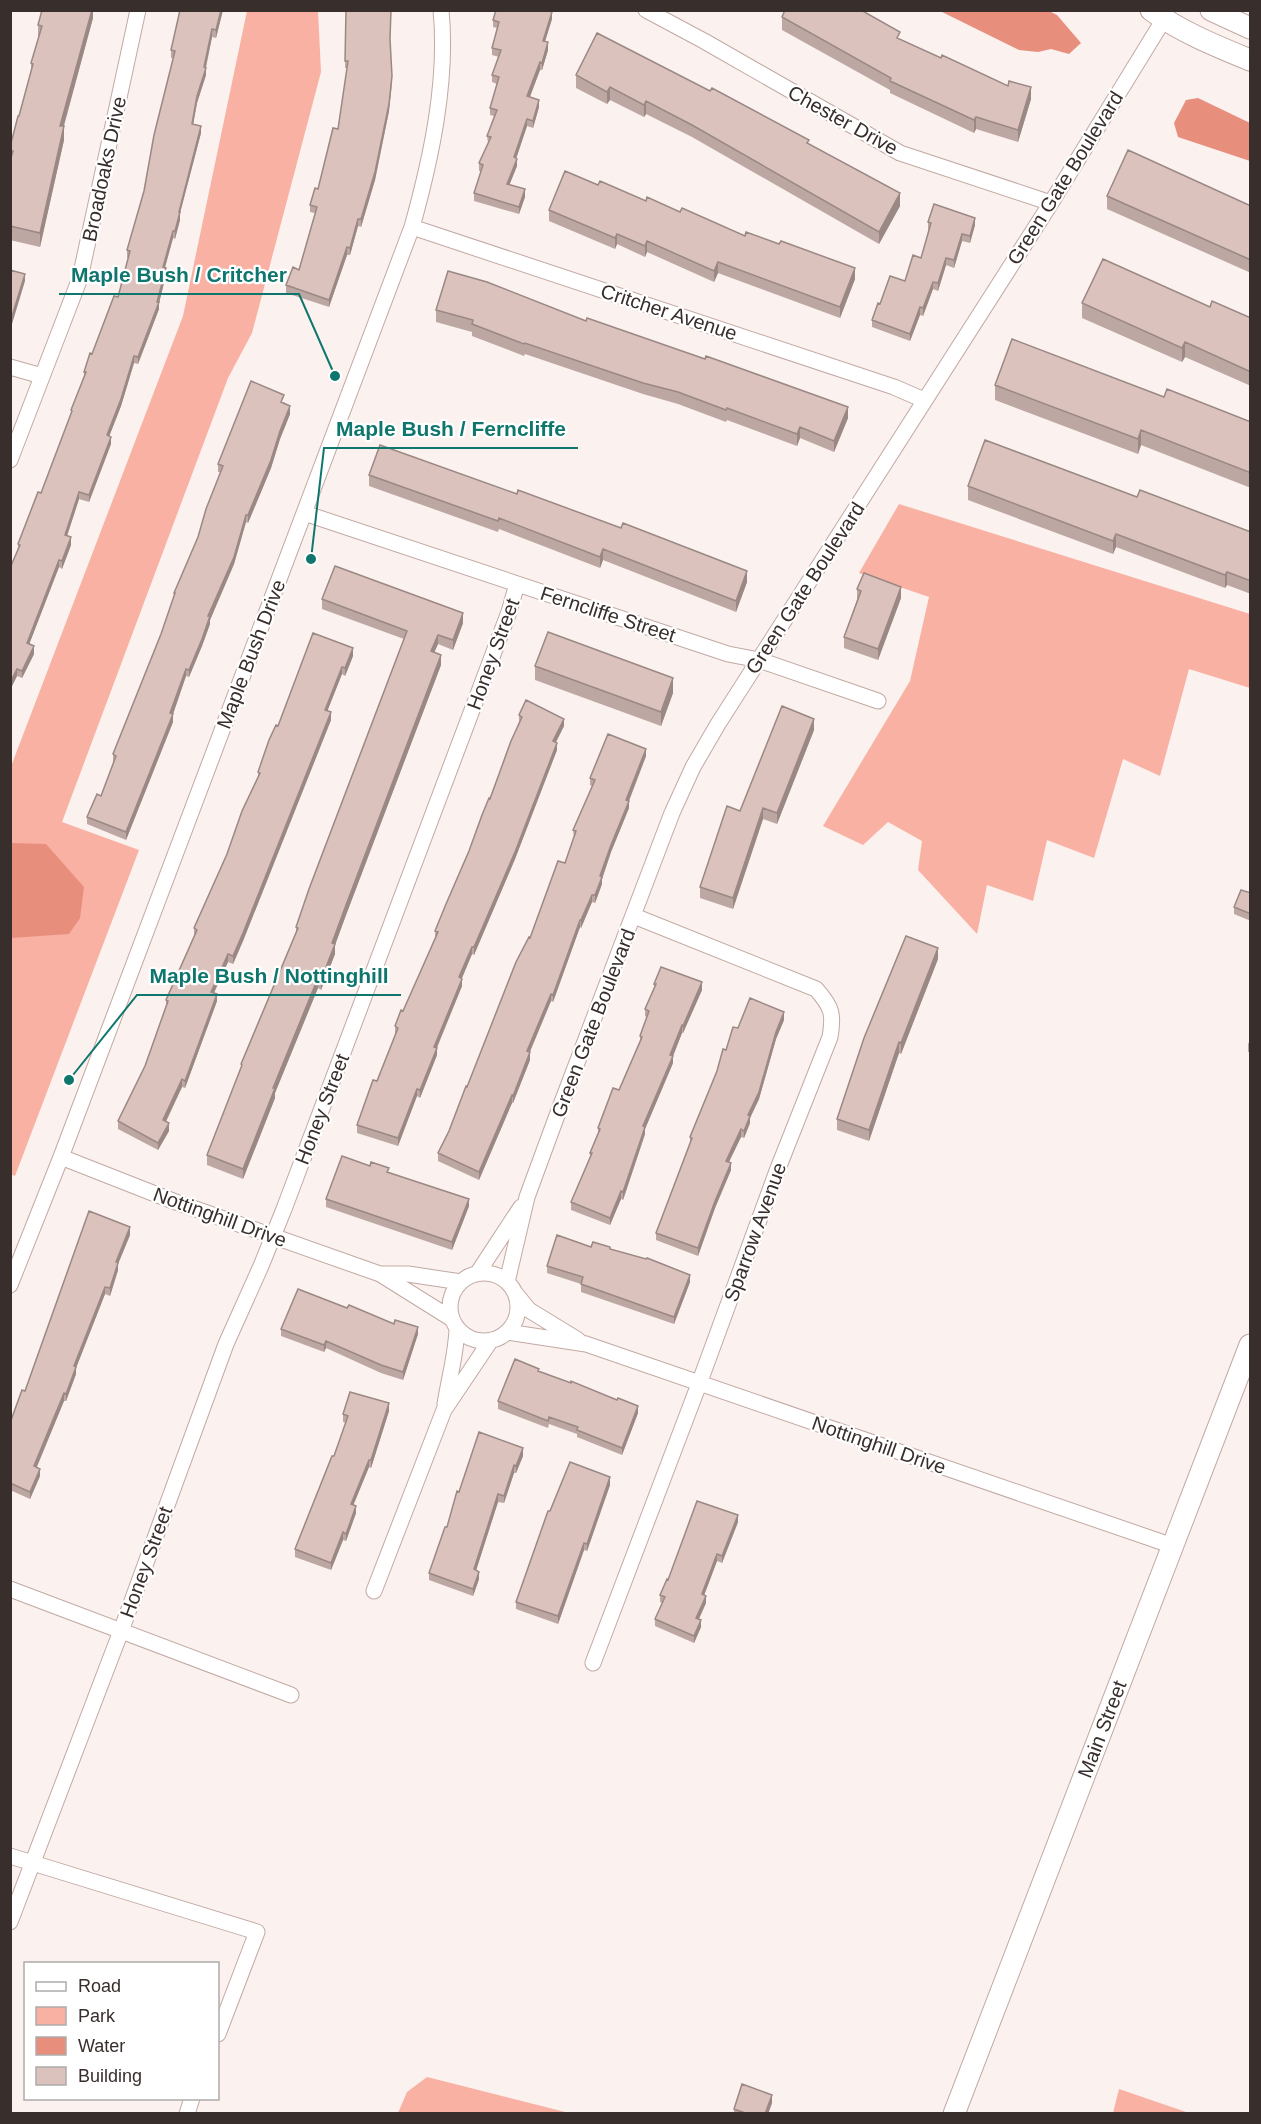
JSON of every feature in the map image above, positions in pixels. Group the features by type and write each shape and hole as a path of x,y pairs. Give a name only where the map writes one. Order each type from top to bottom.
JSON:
{"main road":[{"path":"1211,10 1251,28"},
{"path":"1157,15 1213,45 1251,60"},
{"name":"Main Street","path":"954,2114 1251,1345"}],"street":[{"name":"Broadoaks Drive","path":"10,460 80,278 138,10"},
{"name":"Maple Bush Drive","path":"10,1286 62,1157 412,227 430,157 440,97 441,10"},
{"name":"Chester Drive","path":"646,10 900,153 1051,203"},
{"name":"Green Gate Boulevard","path":"511,1288 527,1197 672,813 693,767 1051,203 1157,15"},
{"name":"Critcher Avenue","path":"412,227 894,387 924,400"},
{"path":"10,367 42,376"},
{"name":"Ferncliffe Street","path":"304,513 728,654 759,660 878,701"},
{"name":"Honey Street","path":"10,1922 121,1631 226,1344 273,1236 505,624 517,584"},
{"name":"Sparrow Avenue","path":"593,1663 777,1171 830,1037 834,1019 828,1002 816,989 634,916"},
{"name":"Nottinghill Drive","path":"62,1157 173,1201 380,1275 454,1324"},
{"name":"Green Gate Boulevard","path":"477,1274 527,1197"},
{"name":"Nottinghill Drive","path":"380,1275 408,1274 461,1282"},
{"path":"374,1591 444,1410 457,1345 450,1309 451,1299 461,1282 477,1274 493,1274 511,1288 518,1303 517,1314 514,1324 507,1332 491,1340 472,1340 454,1324"},
{"name":"Nottinghill Drive","path":"511,1288 529,1310 586,1344"},
{"name":"Nottinghill Drive","path":"507,1332 586,1344 1173,1546"},
{"path":"444,1410 491,1340"},
{"path":"10,1589 291,1695"},
{"path":"10,1856 257,1932 219,2031"}],"green space":[{"path":"247,11 318,11 321,72 252,333 228,378 62,822 139,850 15,1176 10,1174 10,769 183,316"},
{"path":"899,504 1250,614 1250,688 1189,669 1160,776 1123,759 1094,858 1047,840 1033,901 987,885 977,934 918,870 922,841 888,822 863,845 823,826 910,681 929,597 859,573"},
{"path":"427,2077 569,2113 398,2113 407,2092"},
{"path":"1119,2089 1189,2113 1113,2113"}],"water":[{"path":"940,11 1049,11 1057,15 1081,43 1069,54 1051,49 1038,52 1019,50"},
{"path":"1198,98 1250,123 1250,161 1178,137 1174,123 1186,100"},
{"path":"11,843 46,844 84,887 80,918 69,934 11,938"}],"building":[{"path":"42,10 92,10 60,126 64,126 40,233 10,226 10,161 13,151 10,151 10,147 42,26 38,25"},
{"path":"180,10 221,10 216,30 212,29 204,67 206,68 197,96 192,124 201,126 175,231 173,231 163,267 166,268 157,302 159,302 138,357 134,356 107,435 111,437 89,495 79,492 65,535 71,537 62,561 59,560 27,643 34,646 22,671 17,669 10,683 10,568 38,492 41,493 72,411 86,372 84,372 90,353 92,354 114,296 118,297 130,251 127,250 144,191 154,135 175,51 171,50"},
{"path":"346,10 391,10 392,76 389,104 375,172 361,219 358,219 350,248 347,247 329,300 286,285 293,267 299,270 317,207 310,205 315,188 318,189 333,128 338,129 348,61 345,61"},
{"path":"496,10 547,10 552,12 543,41 548,42 542,63 540,62 527,96 539,100 533,121 527,119 514,157 517,159 507,184 525,189 519,207 474,193 483,165 479,163 491,137 487,136 497,110 490,108 499,77 492,75 501,50 492,48 499,22 493,20"},
{"path":"785,10 861,10 900,32 897,38 941,58 942,55 1008,86 1009,81 1031,87 1018,130 976,117 974,120 890,81 891,78 782,17"},
{"path":"597,33 710,91 712,88 809,140 807,143 900,193 879,232 646,101 644,105 610,87 607,92 576,75"},
{"path":"1128,150 1251,206 1251,260 1107,196"},
{"path":"565,171 598,185 600,181 646,201 647,197 680,212 682,208 745,236 746,232 779,244 781,241 855,268 840,307 718,262 714,271 647,241 645,246 617,234 615,238 549,210"},
{"path":"934,204 975,218 970,236 962,234 954,260 946,258 938,283 933,282 910,334 872,320 890,276 905,281 913,255 921,258"},
{"path":"1103,259 1210,307 1212,301 1251,318 1251,372 1185,342 1182,348 1082,303"},
{"path":"10,270 25,274 12,316 10,316"},
{"path":"448,271 487,282 586,321 587,318 705,359 706,356 848,407 834,441 800,427 797,434 727,408 726,410 678,392 643,383 524,344 472,324 473,320 436,310"},
{"path":"1012,339 1164,397 1167,389 1251,422 1251,473 1141,430 1138,439 995,385"},
{"path":"251,381 284,395 281,402 290,406 271,460 248,515 246,515 234,557 208,616 210,616 202,639 189,670 186,669 170,713 173,714 126,832 87,817 97,794 101,796 116,756 113,754 161,634 174,593 198,537 223,466 218,464"},
{"path":"985,440 1137,497 1140,490 1251,532 1251,581 1227,572 1225,575 1116,534 1113,541 968,486"},
{"path":"380,445 517,494 518,490 621,528 623,523 747,571 736,601 603,549 600,557 499,518 498,521 369,475"},
{"path":"335,566 463,613 453,640 438,635 431,651 441,655 332,943 335,944 321,980 318,978 273,1088 275,1088 243,1169 207,1155 241,1064 298,928 296,927 309,889 407,631 322,599"},
{"path":"864,573 901,587 878,649 844,637 861,591 857,589"},
{"path":"548,632 673,678 661,712 535,666"},
{"path":"313,633 353,648 345,668 342,667 325,710 331,712 243,933 233,956 228,954 211,992 217,994 185,1081 182,1079 163,1120 169,1123 158,1143 118,1121 145,1066 168,1001 166,1000 197,930 194,928 227,854 242,811 260,773 258,772 269,740 276,725 278,726"},
{"path":"526,700 564,719 553,741 557,743 515,852 459,977 462,979 434,1047 437,1048 420,1090 417,1089 398,1138 357,1125 373,1080 377,1081 398,1028 395,1026 401,1010 403,1011 438,932 435,931 490,799 522,717 519,715"},
{"path":"782,706 814,719 777,813 763,808 733,898 700,887 727,806 740,811"},
{"path":"608,734 646,749 626,800 629,801 611,845 595,895 592,895 580,920 553,995 551,994 527,1051 530,1052 513,1096 479,1172 438,1153 467,1087 516,962 530,938 558,861 565,863 576,831 573,830 595,780 590,778"},
{"path":"1241,890 1251,893 1251,914 1234,907"},
{"path":"906,936 938,948 901,1043 899,1042 869,1130 837,1119 864,1038"},
{"path":"661,967 702,982 670,1055 673,1056 643,1126 645,1127 623,1192 621,1191 610,1218 571,1202 592,1153 590,1153 613,1088 619,1090 642,1037 640,1036 649,1011 645,1009"},
{"path":"750,998 784,1012 759,1092 748,1115 750,1116 744,1131 741,1129 726,1161 731,1163 698,1248 656,1233 692,1138 690,1137 717,1071 723,1049 726,1050 733,1027 738,1028"},
{"path":"342,1156 370,1166 371,1162 389,1168 387,1172 469,1199 452,1242 326,1199"},
{"path":"89,1211 130,1227 116,1262 118,1263 110,1288 105,1287 74,1366 76,1367 66,1394 64,1393 34,1466 40,1469 30,1492 10,1483 10,1423 22,1390 25,1391"},
{"path":"557,1235 591,1247 593,1242 610,1247 610,1249 647,1258 690,1275 674,1317 581,1284 583,1277 547,1266"},
{"path":"298,1289 347,1308 349,1305 394,1324 395,1320 418,1327 403,1372 326,1341 324,1345 281,1329"},
{"path":"515,1359 539,1369 538,1371 638,1406 622,1448 577,1430 578,1427 549,1417 548,1421 498,1401"},
{"path":"350,1392 389,1403 371,1460 369,1460 351,1504 356,1506 346,1534 343,1532 331,1563 295,1549 332,1456 334,1456 348,1416 343,1414"},
{"path":"479,1432 523,1448 516,1466 514,1465 504,1496 498,1494 474,1569 479,1572 473,1589 429,1573"},
{"path":"570,1462 610,1477 587,1544 584,1543 558,1616 516,1602 548,1511 550,1511"},
{"path":"697,1501 738,1515 722,1556 717,1554 702,1594 706,1596 696,1618 701,1620 694,1636 655,1619 665,1597 660,1595 668,1580"},
{"path":"742,2084 772,2095 765,2114 748,2114 734,2109"}],"place":[{"name":"Maple Bush / Critcher","path":"335,376"},
{"name":"Maple Bush / Ferncliffe","path":"311,559"},
{"name":"Maple Bush / Nottinghill","path":"69,1080"}]}
